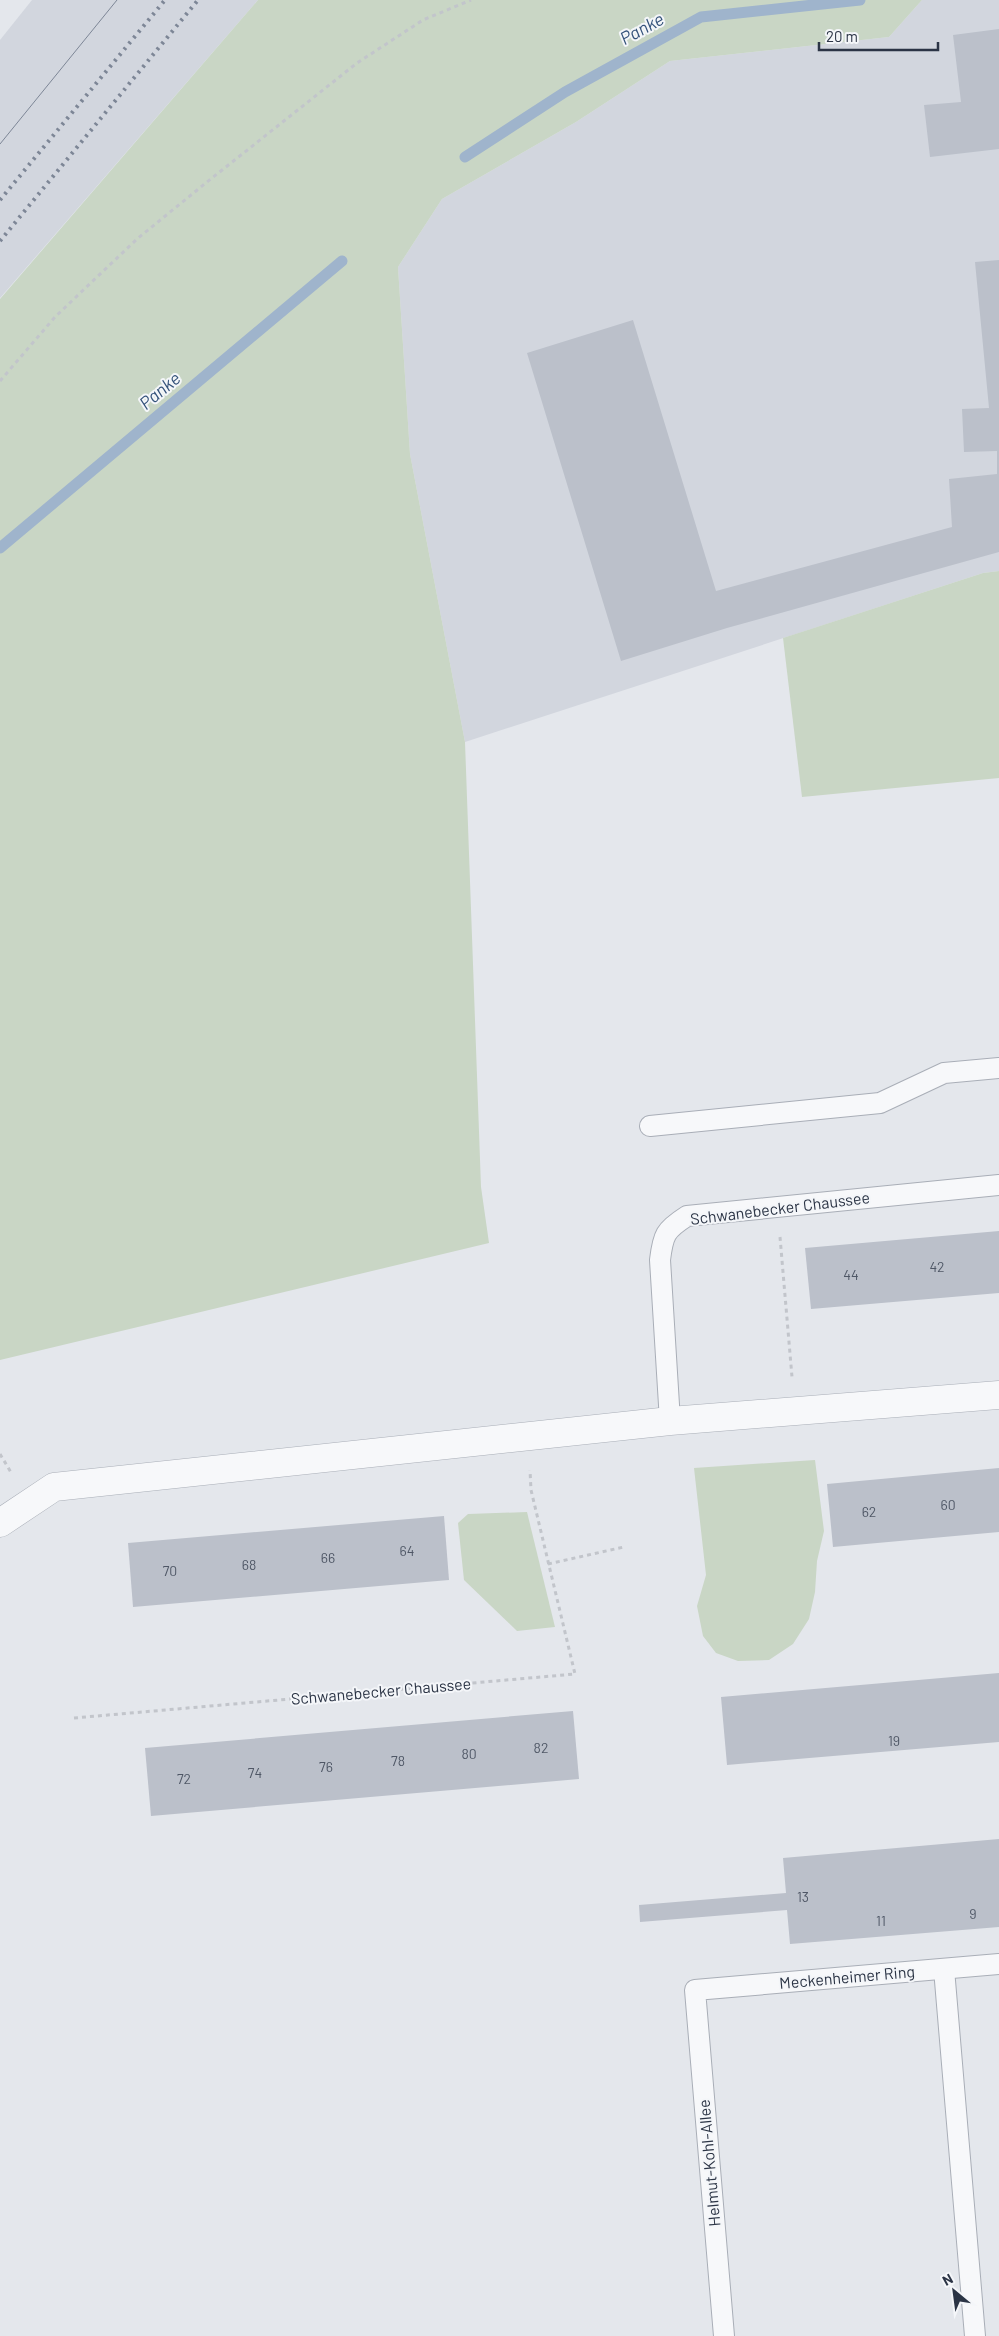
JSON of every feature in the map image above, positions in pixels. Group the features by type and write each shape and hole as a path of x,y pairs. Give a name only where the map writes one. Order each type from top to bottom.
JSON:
{"street":[{"path":"0,1523 54,1487 670,1421 795,1413 999,1395"}],"lane":[{"path":"650,1126 880,1103 944,1073 999,1068"},
{"name":"Schwanebecker Chaussee","path":"670,1421 660,1260 663,1238 670,1226 687,1216 999,1185"},
{"name":"Meckenheimer Ring","path":"695,1990 999,1964"},
{"path":"944,1969 975,2336"},
{"name":"Helmut-Kohl-Allee","path":"695,1990 724,2336"}],"path":[{"path":"0,381 62,311 136,239 357,63 423,20 471,0"},
{"path":"778,1206 795,1413"},
{"name":"Schwanebecker Chaussee","path":"74,1718 575,1674 531,1490 528,1436"},
{"path":"548,1564 624,1547"}],"shaded area":[{"path":"32,0 258,0 0,298 0,40"},
{"path":"922,0 999,0 999,571 983,573 465,742 410,454 398,267 442,199 576,122 670,61 889,37"}],"green space":[{"path":"258,0 922,0 889,37 670,61 576,122 442,199 398,267 410,454 465,742 481,1187 489,1243 0,1360 0,299"},
{"path":"999,571 999,778 802,797 783,638 983,573"},
{"path":"815,1460 824,1531 817,1561 815,1592 809,1619 793,1644 769,1660 738,1661 716,1653 703,1636 697,1606 706,1575 694,1468"},
{"path":"527,1512 555,1627 517,1631 464,1580 458,1523 468,1514"}],"building":[{"path":"999,29 999,149 930,157 924,105 961,102 953,35"},
{"path":"999,260 999,552 727,628 621,661 527,353 633,320 716,591 952,527 949,479 997,474 997,451 964,452 962,409 989,408 975,262"},
{"path":"999,1231 999,1293 811,1309 805,1248"},
{"path":"999,1468 999,1532 833,1547 827,1484"},
{"path":"444,1516 449,1580 133,1607 128,1543"},
{"path":"999,1673 999,1742 727,1765 721,1697"},
{"path":"573,1711 579,1779 151,1816 145,1748"},
{"path":"999,1839 999,1927 790,1944 787,1910 640,1922 639,1905 786,1893 783,1858"}],"waterway":[{"name":"Panke","path":"465,157 565,92 701,17 860,0"},
{"name":"Panke","path":"0,548 342,261"}],"tram line":[{"path":"0,144 117,0"}],"railway":[{"path":"0,200 165,0"},
{"path":"0,241 198,0"}]}
